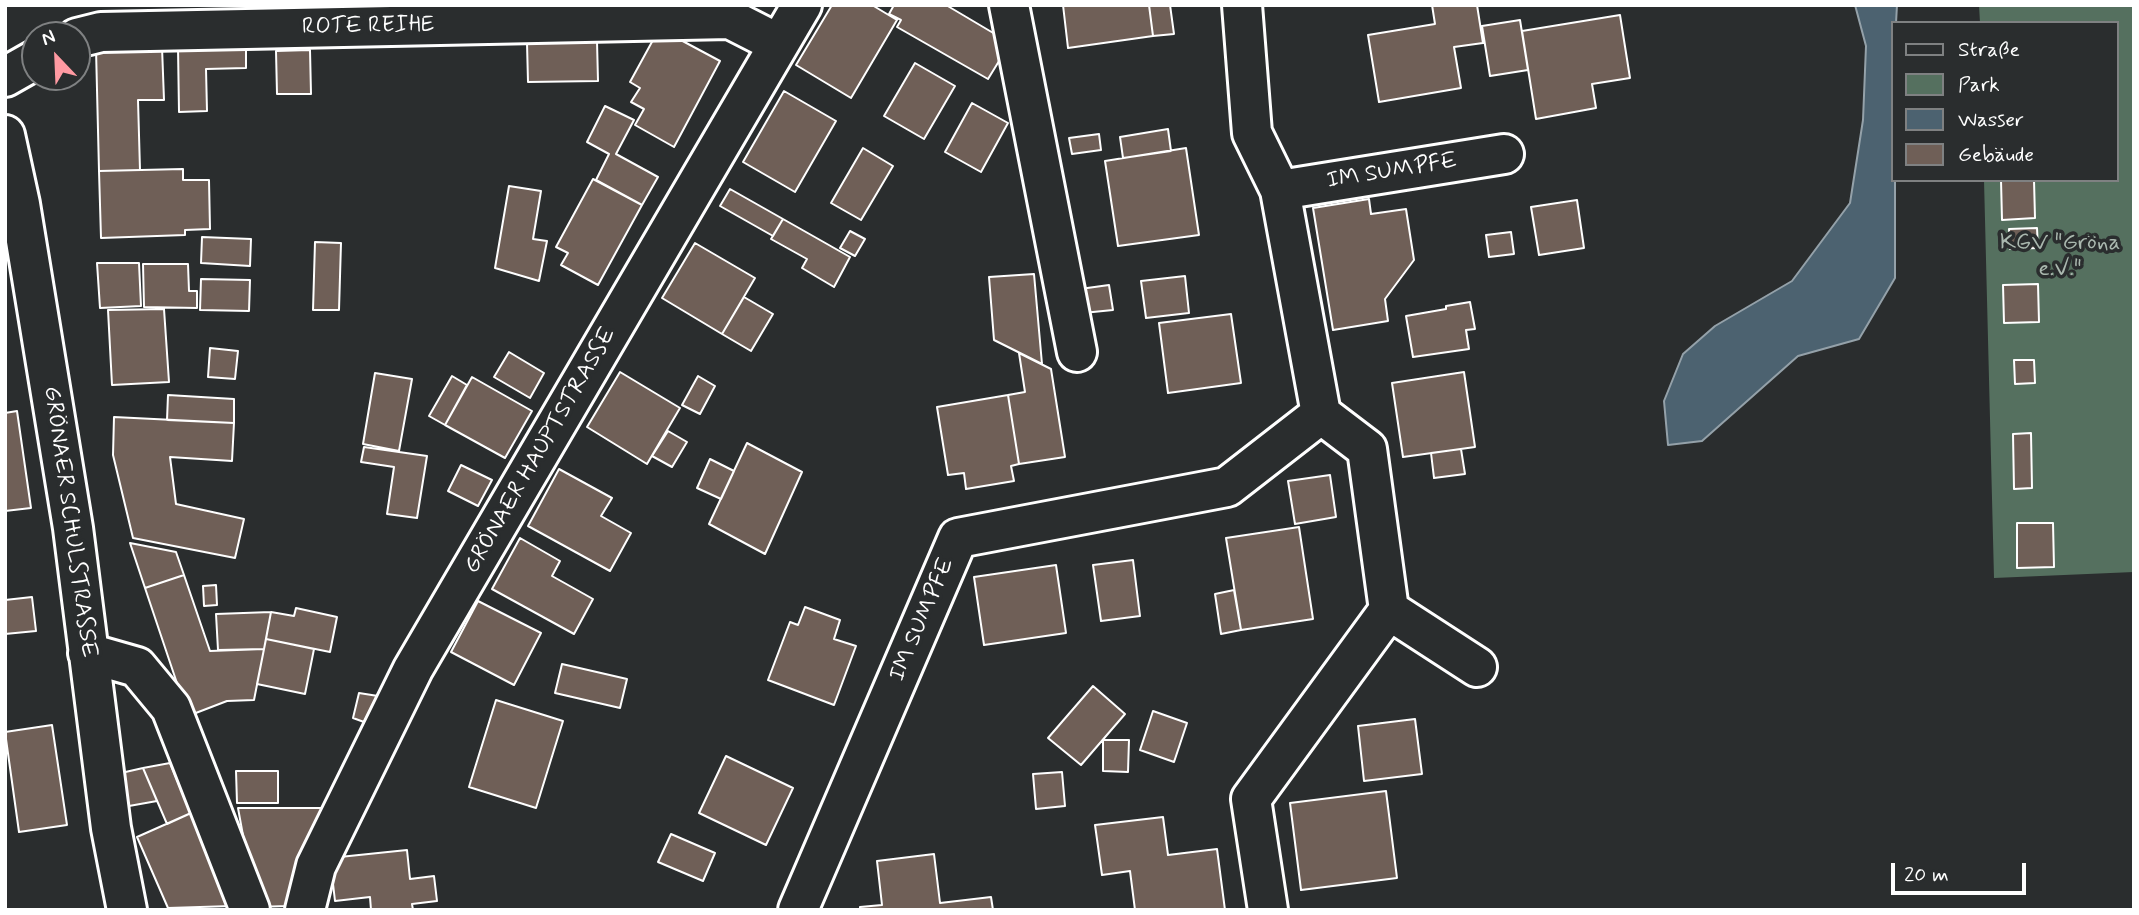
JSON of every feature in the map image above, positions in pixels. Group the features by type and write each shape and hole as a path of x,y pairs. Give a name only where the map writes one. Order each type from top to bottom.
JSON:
{"street":[{"name":"GRÖNAER HAUPTSTRASSE","path":"305,910 316,866 413,669 802,5"},
{"path":"1009,5 1077,352"},
{"path":"1242,5 1252,132 1280,191 1321,414 1367,449 1389,610 1251,799 1268,910"},
{"name":"ROTE REIHE","path":"91,34 101,32 730,19 779,44"},
{"path":"5,77 21,68"},
{"name":"GRÖNAER SCHULSTRASSE","path":"5,135 20,204 73,528 111,828 127,910"},
{"name":"IM SUMPFE","path":"1280,191 1504,154"},
{"name":"IM SUMPFE","path":"798,910 958,538 1227,487 1321,414"},
{"path":"1389,610 1477,667"},
{"path":"88,653 137,667 171,708 250,910"}],"green space":[{"name":"KGV \"Gröna e.V.\"","path":"1979,5 2134,5 2134,572 1994,578 1984,182 2118,182 2118,21 1980,21"}],"water":[{"path":"1855,5 1897,5 1896,21 1890,21 1890,182 1895,182 1895,278 1859,339 1798,356 1702,441 1668,445 1664,401 1683,354 1715,326 1792,281 1850,203 1863,120 1866,46"}],"building":[{"path":"832,5 872,5 897,20 851,98 796,65"},
{"path":"894,5 946,5 1000,37 1004,53 988,79 897,27 901,20 889,14"},
{"path":"1063,5 1149,5 1153,36 1068,48"},
{"path":"1149,5 1170,5 1174,34 1153,36"},
{"path":"1432,5 1477,5 1483,43 1454,47 1461,88 1379,102 1368,35 1435,24"},
{"path":"1620,15 1630,78 1592,84 1596,108 1536,119 1522,31"},
{"path":"1520,20 1528,70 1490,76 1482,26"},
{"path":"677,38 720,61 674,147 635,125 644,109 631,102 640,88 630,82 653,40"},
{"path":"597,41 598,81 528,82 527,43"},
{"path":"162,47 164,100 138,100 140,170 99,171 96,49"},
{"path":"178,48 246,48 246,68 206,69 207,111 179,112"},
{"path":"310,50 311,94 277,94 276,51"},
{"path":"915,63 955,86 924,139 884,116"},
{"path":"784,91 836,121 795,192 743,162"},
{"path":"972,103 1008,123 981,172 945,152"},
{"path":"605,106 634,120 616,154 658,177 642,205 596,180 609,154 587,142"},
{"path":"1168,129 1171,151 1123,158 1120,137"},
{"path":"1099,134 1101,150 1072,154 1069,138"},
{"path":"863,148 893,166 861,220 831,203"},
{"path":"1186,148 1199,235 1118,246 1105,161"},
{"path":"183,169 183,180 209,180 210,229 185,230 185,235 101,238 99,171"},
{"path":"593,179 642,205 598,285 561,265 568,253 556,247"},
{"path":"2001,182 2034,182 2035,218 2002,220"},
{"path":"509,186 541,191 533,239 547,241 539,281 495,268"},
{"path":"730,189 783,219 773,236 720,206"},
{"path":"1369,199 1371,214 1406,209 1414,260 1385,299 1388,321 1333,330 1313,208"},
{"path":"1577,200 1584,248 1539,255 1531,207"},
{"path":"783,219 850,257 834,287 802,268 807,259 771,239"},
{"path":"2037,228 2038,248 2010,249 2009,229"},
{"path":"850,231 865,239 855,256 840,248"},
{"path":"1511,232 1514,254 1489,257 1486,235"},
{"path":"202,237 251,239 250,266 201,263"},
{"path":"315,242 341,243 339,310 313,310"},
{"path":"695,243 755,278 722,334 662,298"},
{"path":"97,263 139,263 141,306 100,308"},
{"path":"143,264 188,264 189,291 197,291 197,308 144,307"},
{"path":"1034,274 1042,364 994,340 989,277"},
{"path":"1185,276 1189,313 1146,318 1141,281"},
{"path":"201,279 250,280 249,311 200,310"},
{"path":"2038,284 2039,322 2004,323 2003,285"},
{"path":"1109,285 1113,310 1083,313 1080,289"},
{"path":"744,297 773,314 751,351 722,334"},
{"path":"1470,302 1475,329 1466,330 1469,349 1413,357 1406,316"},
{"path":"164,309 169,382 112,385 108,310"},
{"path":"1231,314 1241,383 1168,393 1159,323"},
{"path":"210,348 238,351 235,379 208,377"},
{"path":"509,352 544,373 530,398 494,377"},
{"path":"1019,353 1051,369 1065,457 1019,464 1008,395 1025,392"},
{"path":"2014,360 2034,360 2035,383 2015,384"},
{"path":"620,372 680,408 647,464 587,427"},
{"path":"1464,372 1475,447 1403,457 1392,383"},
{"path":"375,373 412,379 399,451 363,444"},
{"path":"452,376 467,385 445,425 429,416"},
{"path":"698,376 715,386 700,414 682,405"},
{"path":"472,377 532,411 505,458 445,425"},
{"path":"168,395 234,399 234,423 167,420"},
{"path":"1008,395 1019,464 1011,466 1014,481 966,489 964,473 948,475 937,407"},
{"path":"17,411 31,508 5,511 5,413"},
{"path":"114,417 234,423 232,461 170,457 176,504 244,519 235,558 133,538 113,455"},
{"path":"668,431 687,442 672,467 652,456"},
{"path":"2031,433 2032,488 2014,489 2013,434"},
{"path":"747,443 802,472 765,554 709,524"},
{"path":"364,447 427,456 417,518 387,514 394,467 361,462"},
{"path":"1461,449 1465,474 1434,478 1431,453"},
{"path":"710,459 734,471 721,499 697,488"},
{"path":"461,465 492,480 478,506 448,491"},
{"path":"559,469 612,498 601,516 631,533 610,571 528,526"},
{"path":"1330,475 1336,517 1295,524 1288,481"},
{"path":"2017,523 2053,523 2054,567 2017,568"},
{"path":"1299,527 1313,619 1241,630 1226,538"},
{"path":"520,538 560,561 552,576 593,599 574,634 492,589"},
{"path":"130,543 176,552 184,575 145,588"},
{"path":"1133,560 1140,616 1101,621 1093,565"},
{"path":"1056,565 1066,633 984,645 974,577"},
{"path":"184,575 210,651 264,649 254,700 227,701 188,716 145,588"},
{"path":"216,585 217,605 204,606 203,586"},
{"path":"1234,590 1241,630 1221,634 1215,594"},
{"path":"32,597 36,631 5,634 5,600"},
{"path":"478,601 541,633 514,685 451,652"},
{"path":"805,607 840,620 834,639 856,646 834,705 768,680 790,622 798,625"},
{"path":"296,608 337,617 330,652 266,639 271,612 294,616"},
{"path":"271,612 264,649 218,650 216,614"},
{"path":"266,639 314,649 305,694 257,684"},
{"path":"562,664 627,679 620,708 555,693"},
{"path":"1093,686 1125,714 1081,765 1048,738"},
{"path":"359,693 378,696 364,722 353,718"},
{"path":"496,700 563,721 536,808 469,787"},
{"path":"1153,711 1187,723 1174,762 1140,750"},
{"path":"1415,719 1422,774 1364,781 1358,726"},
{"path":"52,725 67,825 19,832 5,732"},
{"path":"1103,740 1129,740 1128,772 1103,771"},
{"path":"726,756 793,788 766,845 699,813"},
{"path":"170,763 191,813 167,824 143,768"},
{"path":"143,768 157,801 129,806 121,773"},
{"path":"236,771 278,771 278,803 237,803"},
{"path":"1062,772 1065,806 1036,809 1033,774"},
{"path":"1386,791 1397,878 1301,890 1290,803"},
{"path":"238,808 324,808 288,906 256,907"},
{"path":"191,813 232,906 168,908 137,837"},
{"path":"1163,817 1168,855 1217,849 1225,910 1135,910 1130,871 1102,875 1095,825"},
{"path":"671,834 715,853 703,881 658,862"},
{"path":"407,850 410,879 434,876 437,901 412,904 413,910 371,910 370,897 335,901 330,858"},
{"path":"934,854 940,903 991,897 993,910 860,910 860,907 882,905 877,861"}]}
